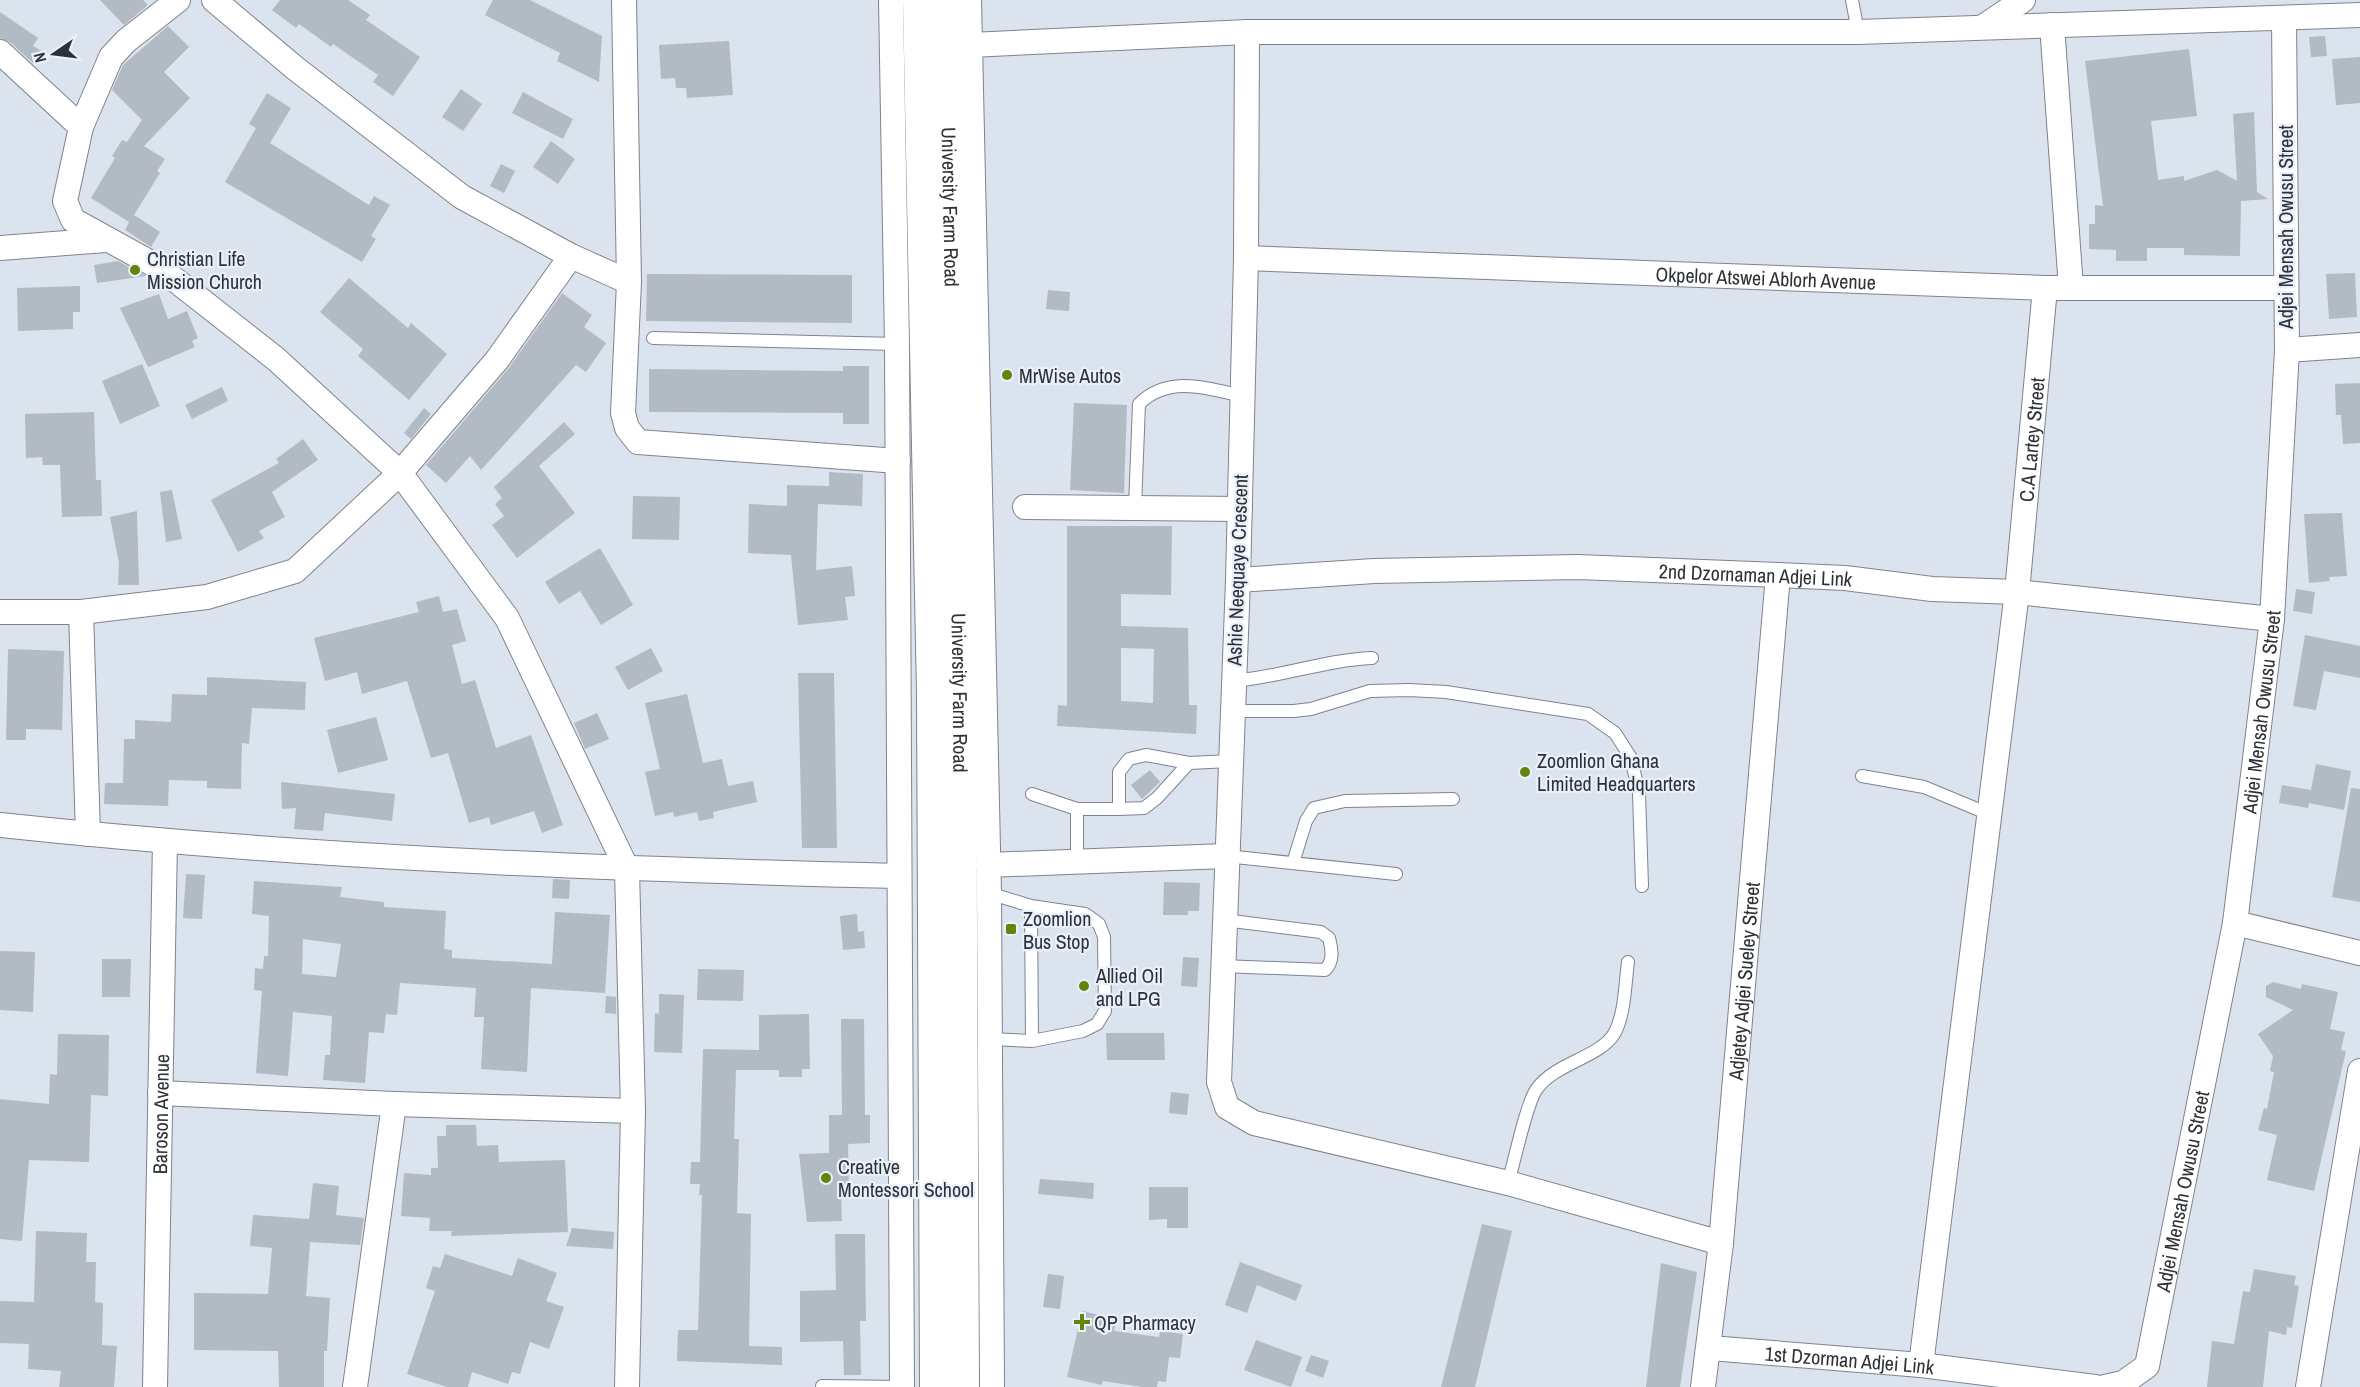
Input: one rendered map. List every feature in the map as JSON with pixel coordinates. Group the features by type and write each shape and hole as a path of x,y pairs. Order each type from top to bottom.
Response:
{"street":[{"path":"178,0 126,41 111,57 81,127 65,201 73,220 160,268 276,358 400,473 507,618 627,869 633,1111 627,1387"},
{"path":"214,0 295,68 462,197 571,256 629,282"},
{"path":"624,0 629,282 623,413 627,428 638,442 898,461"},
{"path":"891,0 898,461 902,1387"},
{"name":"University Farm Road","path":"918,0 932,694 935,1387"},
{"name":"University Farm Road","path":"947,0 961,694 964,1387"},
{"path":"969,0 989,893 992,1387"},
{"path":"1983,27 2023,0"},
{"path":"970,45 1247,32 1858,32 2360,15"},
{"name":"Adjei Mensah Owusu Street","path":"2114,1385 2147,1366 2235,923 2272,620 2286,350 2284,19"},
{"path":"2052,25 2071,288"},
{"name":"Ashie Neequaye Crescent","path":"1247,32 1246,258 1240,509 1219,1082 1227,1107 1254,1123 1508,1183"},
{"path":"0,52 81,127"},
{"path":"0,248 106,240"},
{"path":"0,612 81,612 207,597 295,571 400,473 497,360 571,256"},
{"name":"Okpelor Atswei Ablorh Avenue","path":"1246,258 2045,288 2285,288"},
{"name":"C.A Lartey Street","path":"1921,1365 2017,592 2045,288"},
{"path":"2286,350 2360,345"},
{"path":"1026,507 1240,509"},
{"name":"2nd Dzornaman Adjei Link","path":"1238,580 1374,571 1578,567 1845,578 1932,589 2017,592 2272,620"},
{"name":"Adjetey Adjei Sueley Street","path":"1703,1387 1710,1348 1721,1243 1778,575"},
{"path":"81,612 88,834"},
{"path":"0,825 165,841 627,869 899,876"},
{"name":"Baroson Avenue","path":"155,1387 165,841"},
{"path":"987,865 1226,856"},
{"path":"2235,923 2360,953"},
{"path":"2308,1387 2360,1071"},
{"path":"159,1093 394,1104 633,1111"},
{"path":"355,1387 394,1104"},
{"path":"1508,1183 1721,1243"},
{"name":"1st Dzorman Adjei Link","path":"1710,1348 1921,1365 2095,1387"}],"lane":[{"path":"1852,0 1858,32"},
{"path":"653,338 897,344"},
{"path":"1135,507 1139,404 1148,395 1167,388 1194,384 1242,396"},
{"path":"1233,681 1282,674 1335,661 1372,658"},
{"path":"1232,711 1311,709 1370,691 1409,690 1446,692 1588,714 1615,733 1631,759 1639,793 1642,886"},
{"path":"1119,808 1119,772 1129,759 1146,755 1190,763 1230,761"},
{"path":"1032,794 1077,808 1144,808 1157,798 1190,763"},
{"path":"1862,776 1924,788 1989,814"},
{"path":"1293,863 1306,821 1314,808 1345,801 1452,799"},
{"path":"1077,808 1077,861"},
{"path":"1226,856 1396,874"},
{"path":"989,893 1031,906 1085,914 1099,924 1104,938 1105,1011 1097,1024 1083,1031 1032,1041 990,1039"},
{"path":"1031,906 1032,1041"},
{"path":"1222,966 1325,970 1331,964 1332,948 1329,938 1321,932 1224,920"},
{"path":"1508,1183 1534,1092 1549,1075 1604,1044 1614,1035 1619,1019 1628,962"},
{"path":"822,1386 902,1387"}],"building":[{"path":"100,0 143,0 148,5 124,25"},
{"path":"280,0 348,0 370,15 366,20 420,57 393,96 373,82 378,75 333,44 331,47 299,24 296,28 272,10"},
{"path":"493,0 530,0 602,36 599,82 557,61 560,53 485,15"},
{"path":"0,12 38,38 33,46 43,52 34,64 10,42 0,38"},
{"path":"168,26 189,47 164,72 190,98 144,146 165,159 157,171 160,173 134,215 160,232 151,247 125,230 129,222 91,198 115,158 112,156 122,140 127,142 142,120 112,90 123,65"},
{"path":"2325,36 2327,56 2311,57 2309,37"},
{"path":"729,41 733,95 687,98 686,88 676,88 675,78 661,79 659,45"},
{"path":"2189,49 2197,116 2151,121 2158,180 2184,176 2184,181 2217,170 2237,181 2233,114 2254,112 2257,192 2268,199 2241,201 2240,256 2184,255 2184,248 2147,248 2147,261 2116,261 2116,250 2089,249 2089,224 2095,224 2095,205 2103,206 2085,61"},
{"path":"2360,57 2360,103 2336,105 2332,59"},
{"path":"461,89 482,104 463,131 442,117"},
{"path":"523,92 573,119 563,139 512,113"},
{"path":"267,93 291,108 270,143 369,205 374,196 390,205 371,236 376,239 362,262 225,182 256,128 249,124"},
{"path":"551,141 575,159 558,184 533,167"},
{"path":"501,164 515,171 504,193 490,186"},
{"path":"118,261 146,276 97,283 94,265"},
{"path":"2355,273 2357,317 2329,319 2326,274"},
{"path":"647,274 852,275 852,323 646,321"},
{"path":"349,278 408,328 411,323 447,354 409,400 358,356 363,349 320,312"},
{"path":"80,286 80,312 73,312 73,329 18,331 17,288"},
{"path":"1048,290 1070,292 1069,311 1046,309"},
{"path":"562,293 592,315 584,327 606,343 586,372 576,365 481,470 470,456 446,483 426,465 508,369"},
{"path":"159,294 168,319 187,311 198,338 192,341 195,347 148,367 120,308"},
{"path":"142,364 160,406 120,424 102,381"},
{"path":"843,366 869,366 869,424 843,424 843,413 649,412 649,369 843,371"},
{"path":"2360,383 2360,443 2343,444 2341,415 2336,415 2335,384"},
{"path":"222,387 228,401 192,419 185,405"},
{"path":"1074,403 1127,405 1124,493 1070,490"},
{"path":"424,408 431,414 411,439 404,433"},
{"path":"94,412 96,480 101,480 102,516 62,517 60,465 43,465 42,457 26,458 25,414"},
{"path":"564,422 575,434 539,466 575,513 517,558 492,525 504,516 495,504 502,498 494,487"},
{"path":"303,439 318,460 272,492 285,517 259,531 264,538 238,552 211,500 279,463 276,459"},
{"path":"829,472 863,474 862,506 818,504 816,570 852,566 855,596 845,597 848,620 798,625 791,555 748,553 749,504 787,506 787,485 829,486"},
{"path":"172,490 182,539 166,542 160,492"},
{"path":"633,496 680,497 679,540 632,539"},
{"path":"137,511 139,585 118,585 119,563 110,517"},
{"path":"2342,513 2347,576 2329,577 2330,581 2309,583 2304,514"},
{"path":"1067,526 1172,526 1171,595 1121,594 1121,626 1188,628 1189,705 1197,705 1196,734 1057,726 1058,705 1067,706","holes":["1121,648 1154,649 1153,703 1121,701"]},
{"path":"600,548 633,605 601,625 580,591 559,604 545,582"},
{"path":"2296,589 2315,592 2312,614 2293,611"},
{"path":"439,596 443,612 457,609 466,641 452,645 462,684 475,680 496,748 531,735 563,825 542,833 534,811 491,825 489,817 469,823 448,753 431,758 407,681 362,694 357,672 325,681 314,638 419,612 416,602"},
{"path":"2305,635 2360,646 2360,678 2324,671 2316,710 2293,706"},
{"path":"651,648 663,671 628,690 615,667"},
{"path":"8,649 64,651 62,730 26,729 26,740 6,740"},
{"path":"798,673 834,673 837,848 802,848"},
{"path":"207,677 306,682 305,710 252,708 249,744 242,743 241,789 207,788 207,781 169,780 168,806 104,804 105,783 123,783 124,739 135,739 135,720 171,722 172,694 207,695"},
{"path":"687,694 703,763 722,759 728,786 753,781 757,802 713,812 714,818 699,821 697,812 674,817 673,812 655,816 645,772 660,769 645,703"},
{"path":"597,713 609,739 585,749 574,723"},
{"path":"376,717 388,760 338,773 327,730"},
{"path":"2316,764 2351,771 2344,810 2309,803 2308,808 2279,803 2282,785 2311,790"},
{"path":"1150,770 1160,782 1142,799 1131,785"},
{"path":"281,782 395,794 392,821 325,813 323,831 294,829 296,808 282,809"},
{"path":"2351,788 2360,789 2360,902 2332,897"},
{"path":"186,874 205,875 202,919 183,918"},
{"path":"553,879 570,880 569,899 552,898"},
{"path":"254,881 342,887 340,897 384,902 384,907 446,911 444,949 452,950 452,958 552,964 555,912 610,915 605,993 531,988 527,1072 481,1069 484,1017 474,1017 476,988 400,983 397,1015 386,1014 384,1033 369,1032 365,1083 323,1080 325,1055 330,1055 332,1016 293,1012 288,1076 256,1073 262,991 254,990 255,968 263,969 264,956 268,956 269,916 252,914","holes":["303,939 341,944 336,977 302,974"]},
{"path":"1164,882 1200,883 1199,911 1188,911 1188,915 1163,915"},
{"path":"857,914 858,932 864,931 865,948 843,950 840,916"},
{"path":"0,951 35,952 33,1012 0,1010"},
{"path":"1183,957 1199,958 1197,987 1181,986"},
{"path":"102,959 131,959 130,997 102,997"},
{"path":"698,969 744,970 743,1001 697,1000"},
{"path":"2273,982 2301,989 2302,984 2338,992 2330,1029 2345,1032 2341,1050 2346,1051 2314,1191 2267,1180 2277,1135 2258,1130 2264,1108 2267,1109 2274,1072 2270,1071 2273,1056 2258,1034 2293,1010 2266,997 2266,986"},
{"path":"659,994 684,995 682,1053 654,1052 655,1013 659,1014"},
{"path":"606,996 616,997 616,1014 605,1013"},
{"path":"809,1014 810,1069 802,1069 802,1077 779,1077 779,1070 736,1070 734,1139 739,1139 737,1213 751,1214 749,1346 782,1347 782,1365 677,1361 678,1330 698,1330 702,1195 699,1195 700,1184 690,1184 691,1162 700,1162 703,1049 759,1050 759,1015"},
{"path":"841,1019 864,1019 865,1115 870,1115 870,1143 848,1144 849,1193 841,1193 842,1221 807,1222 799,1154 829,1153 829,1115 842,1115"},
{"path":"1106,1033 1164,1033 1165,1060 1107,1060"},
{"path":"58,1034 109,1035 108,1096 91,1095 89,1162 29,1160 22,1241 0,1239 0,1099 49,1104 50,1074 57,1075"},
{"path":"1171,1092 1189,1094 1187,1115 1169,1113"},
{"path":"446,1125 476,1125 477,1146 498,1145 499,1162 565,1160 568,1232 451,1236 452,1231 429,1231 430,1218 401,1216 404,1173 431,1175 431,1168 438,1168 437,1136 446,1136"},
{"path":"1040,1179 1094,1183 1093,1199 1038,1194"},
{"path":"313,1183 339,1186 336,1215 364,1218 360,1245 310,1242 306,1296 330,1298 327,1351 324,1351 324,1387 279,1387 278,1351 194,1350 194,1293 268,1294 272,1248 250,1246 253,1215 309,1219"},
{"path":"1149,1187 1188,1187 1188,1228 1167,1228 1167,1219 1149,1220"},
{"path":"1482,1224 1512,1231 1475,1387 1441,1387"},
{"path":"572,1228 614,1232 613,1249 566,1246"},
{"path":"36,1231 87,1233 86,1262 96,1262 95,1302 103,1303 102,1345 117,1346 114,1387 59,1387 61,1371 28,1369 29,1344 0,1343 0,1301 34,1302"},
{"path":"835,1234 865,1234 866,1321 860,1321 861,1375 844,1375 843,1341 800,1342 800,1291 836,1290"},
{"path":"445,1254 512,1276 518,1258 557,1273 546,1301 564,1307 549,1349 530,1342 520,1374 512,1372 508,1384 472,1372 468,1387 447,1387 407,1374 435,1291 426,1288 433,1266 440,1268"},
{"path":"1240,1262 1302,1285 1296,1301 1257,1285 1247,1313 1225,1305"},
{"path":"1661,1263 1697,1272 1680,1387 1646,1387"},
{"path":"2254,1269 2296,1276 2294,1285 2299,1286 2292,1328 2287,1327 2286,1335 2269,1331 2263,1387 2207,1387 2212,1341 2234,1344 2243,1291 2250,1292"},
{"path":"1048,1274 1064,1276 1060,1309 1043,1307"},
{"path":"1082,1311 1117,1319 1114,1331 1159,1337 1160,1331 1183,1334 1180,1358 1169,1357 1166,1382 1158,1381 1157,1387 1103,1381 1102,1385 1067,1377"},
{"path":"1256,1340 1302,1357 1291,1387 1244,1370"},
{"path":"1311,1355 1329,1361 1323,1378 1305,1371"}],"place":[{"name":"Christian Life Mission Church","path":"135,270"},
{"name":"MrWise Autos","path":"1007,375"},
{"name":"Zoomlion Ghana Limited Headquarters","path":"1525,772"},
{"name":"Zoomlion Bus Stop","path":"1011,929"},
{"name":"Allied Oil and LPG","path":"1084,986"},
{"name":"Creative Montessori School","path":"826,1178"},
{"name":"QP Pharmacy","path":"1082,1322"}]}
